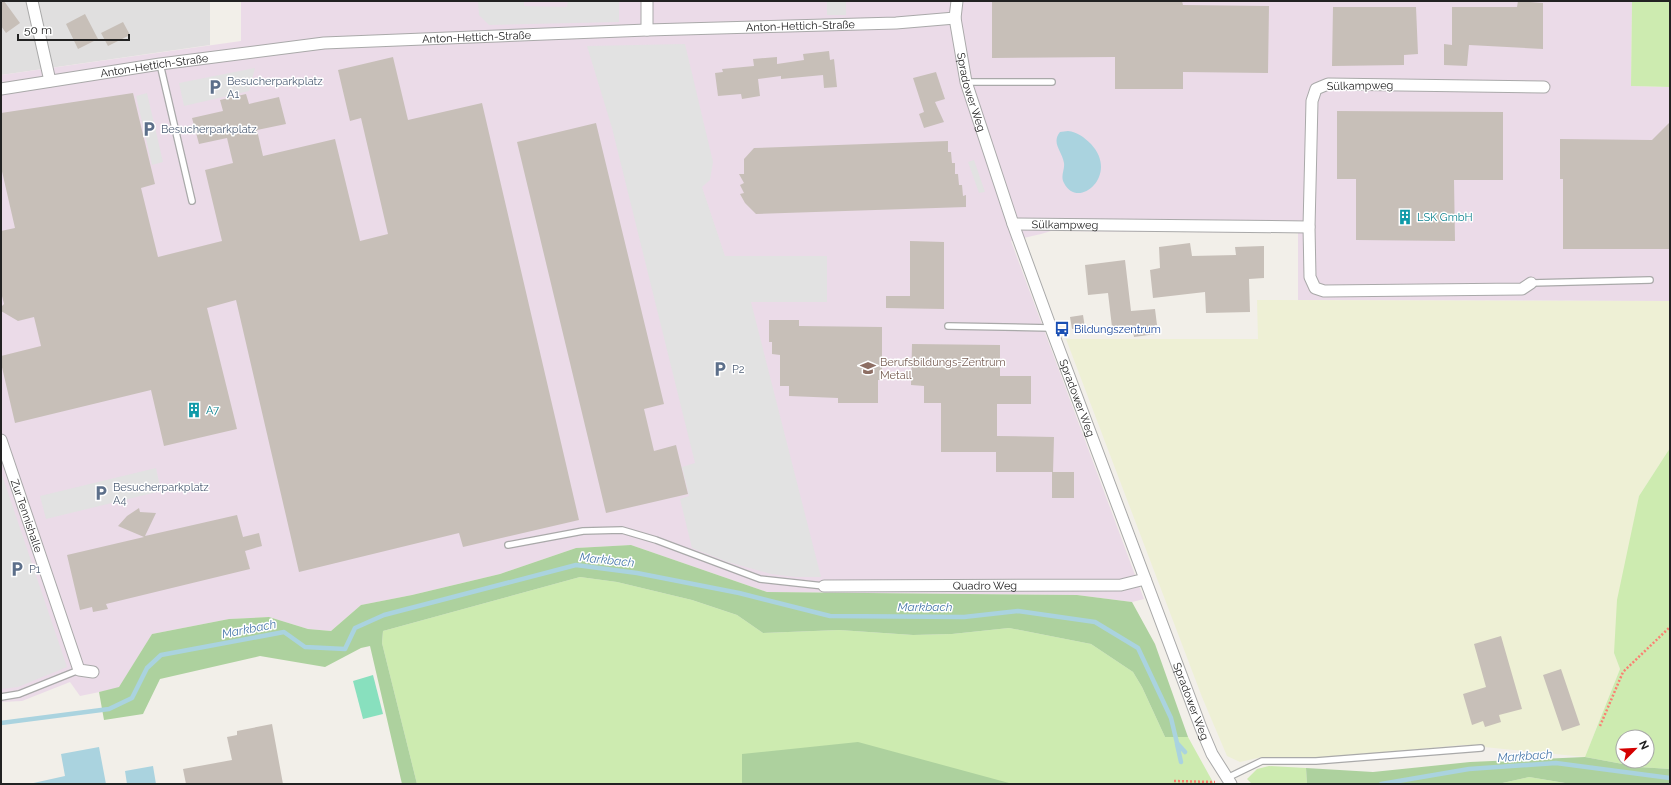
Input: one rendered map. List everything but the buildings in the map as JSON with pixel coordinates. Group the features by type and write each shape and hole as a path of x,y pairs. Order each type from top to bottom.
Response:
{"street":[{"path":"32,1 50,80"},
{"path":"647,1 648,30"},
{"name":"Spradower Weg","path":"957,1 955,18 966,82 1013,224 1145,579 1212,754 1229,781"},
{"name":"Anton-Hettich-Straße","path":"1,88 160,64 324,43 648,30 896,23 955,18"},
{"name":"Sülkampweg","path":"1531,283 1522,288 1324,291 1315,288 1310,277 1309,228 1312,101 1316,89 1328,84 1544,87"},
{"name":"Sülkampweg","path":"1013,224 1309,228"},
{"name":"Zur Tennishalle","path":"1,440 79,670"},
{"name":"Quadro Weg","path":"824,586 1121,585 1145,579"},
{"path":"79,670 93,672"}],"lane":[{"path":"160,64 192,201"},
{"path":"966,82 1052,82"},
{"path":"1531,283 1650,280"},
{"path":"948,326 1051,328"},
{"path":"508,545 583,531 622,530 656,540 760,579 824,586"},
{"path":"1,696 19,694 79,670"},
{"path":"1229,781 1262,761 1316,761 1481,748"}],"path":[{"path":"1600,726 1623,672 1670,627"},
{"path":"1174,781 1213,783 1229,781"}],"shaded area":[{"path":"1,1 210,1 210,45 1,75"},
{"path":"241,1 1632,1 1631,86 1670,87 1670,301 1298,300 1298,233 1051,231 1011,241 1144,599 1132,602 1077,595 767,592 631,545 576,548 500,574 412,595 361,605 331,631 308,629 269,617 229,619 152,634 119,688 80,696 70,682 22,701 1,702 1,75 241,41"},
{"path":"478,1 524,1 524,6 567,7 568,1 619,1 619,22 489,25 479,15"},
{"path":"827,1 846,1 846,15 827,15"},
{"name":"P2","path":"685,44 713,162 710,180 702,187 725,256 827,256 827,302 751,302 821,577 795,577 771,574 728,562 692,548 680,499 689,496 682,467 695,463 612,128 587,46"},
{"name":"Besucherparkplatz A1","path":"255,68 249,91 184,106 179,83"},
{"name":"Besucherparkplatz","path":"147,93 163,162 152,165 136,96"},
{"path":"974,160 985,192 979,193 968,162"},
{"name":"Besucherparkplatz A4","path":"156,468 161,491 46,519 40,496"},
{"name":"P1","path":"1,472 67,667 18,687 1,689"}],"green space":[{"path":"1632,1 1670,1 1670,87 1631,86"},
{"path":"1257,300 1670,301 1670,448 1639,496 1614,653 1620,669 1585,757 1464,745 1317,758 1262,757 1240,762 1227,756 1202,697 1066,339 1258,339"},
{"path":"1670,448 1670,769 1655,768 1655,729 1615,729 1615,763 1585,757 1620,669 1614,653 1617,600 1639,496"},
{"path":"631,545 767,592 1077,595 1132,602 1155,644 1188,737 1165,737 1142,687 1133,672 1091,644 1009,628 952,634 913,635 839,630 763,633 737,615 692,600 617,582 580,577 383,631 382,643 417,784 402,784 370,646 361,648 325,667 260,656 160,679 143,714 104,720 99,692 119,687 152,634 229,619 269,617 308,629 331,631 361,605 412,595 500,574 576,548"},
{"path":"580,577 617,582 692,600 737,615 763,633 839,630 913,635 952,634 1009,628 1091,644 1133,672 1142,687 1165,737 1188,737 1214,784 1012,784 742,755 742,784 417,784 382,643 383,631"},
{"path":"373,675 383,714 363,719 353,681"},
{"path":"858,742 1012,784 742,784 742,754"},
{"path":"1585,757 1615,763 1615,769 1670,769 1670,784 1571,784 1529,777 1498,784 1307,784 1306,768 1373,772 1470,762"},
{"path":"1269,766 1306,768 1307,784 1252,784 1247,779 1257,769"},
{"path":"1529,777 1571,784 1498,784"}],"water":[{"path":"1068,131 1080,135 1091,144 1099,156 1101,167 1099,177 1094,186 1086,191 1078,193 1070,191 1062,178 1064,163 1057,140 1060,132"},
{"path":"99,747 106,784 29,784 65,776 61,754"},
{"path":"153,766 156,784 127,784 125,771"}],"waterway":[{"name":"Markbach","path":"1,723 109,709 132,698 147,668 161,655 284,632 305,647 345,649 355,628 384,615 576,565 637,573 739,593 830,616 964,617 1018,611 1095,622 1138,648 1171,718 1177,743 1185,752"},
{"path":"1177,744 1181,762"},
{"name":"Markbach","path":"1381,784 1469,769 1556,763 1670,778"}],"place":[{"name":"Besucherparkplatz A1","path":"215,87"},
{"name":"Besucherparkplatz","path":"149,129"},
{"name":"LSK GmbH","path":"1405,217"},
{"name":"Bildungszentrum","path":"1062,329"},
{"name":"Berufsbildungs-Zentrum Metall","path":"868,368"},
{"name":"P2","path":"720,369"},
{"name":"A7","path":"194,410"},
{"name":"Besucherparkplatz A4","path":"101,493"},
{"name":"P1","path":"17,569"}]}
